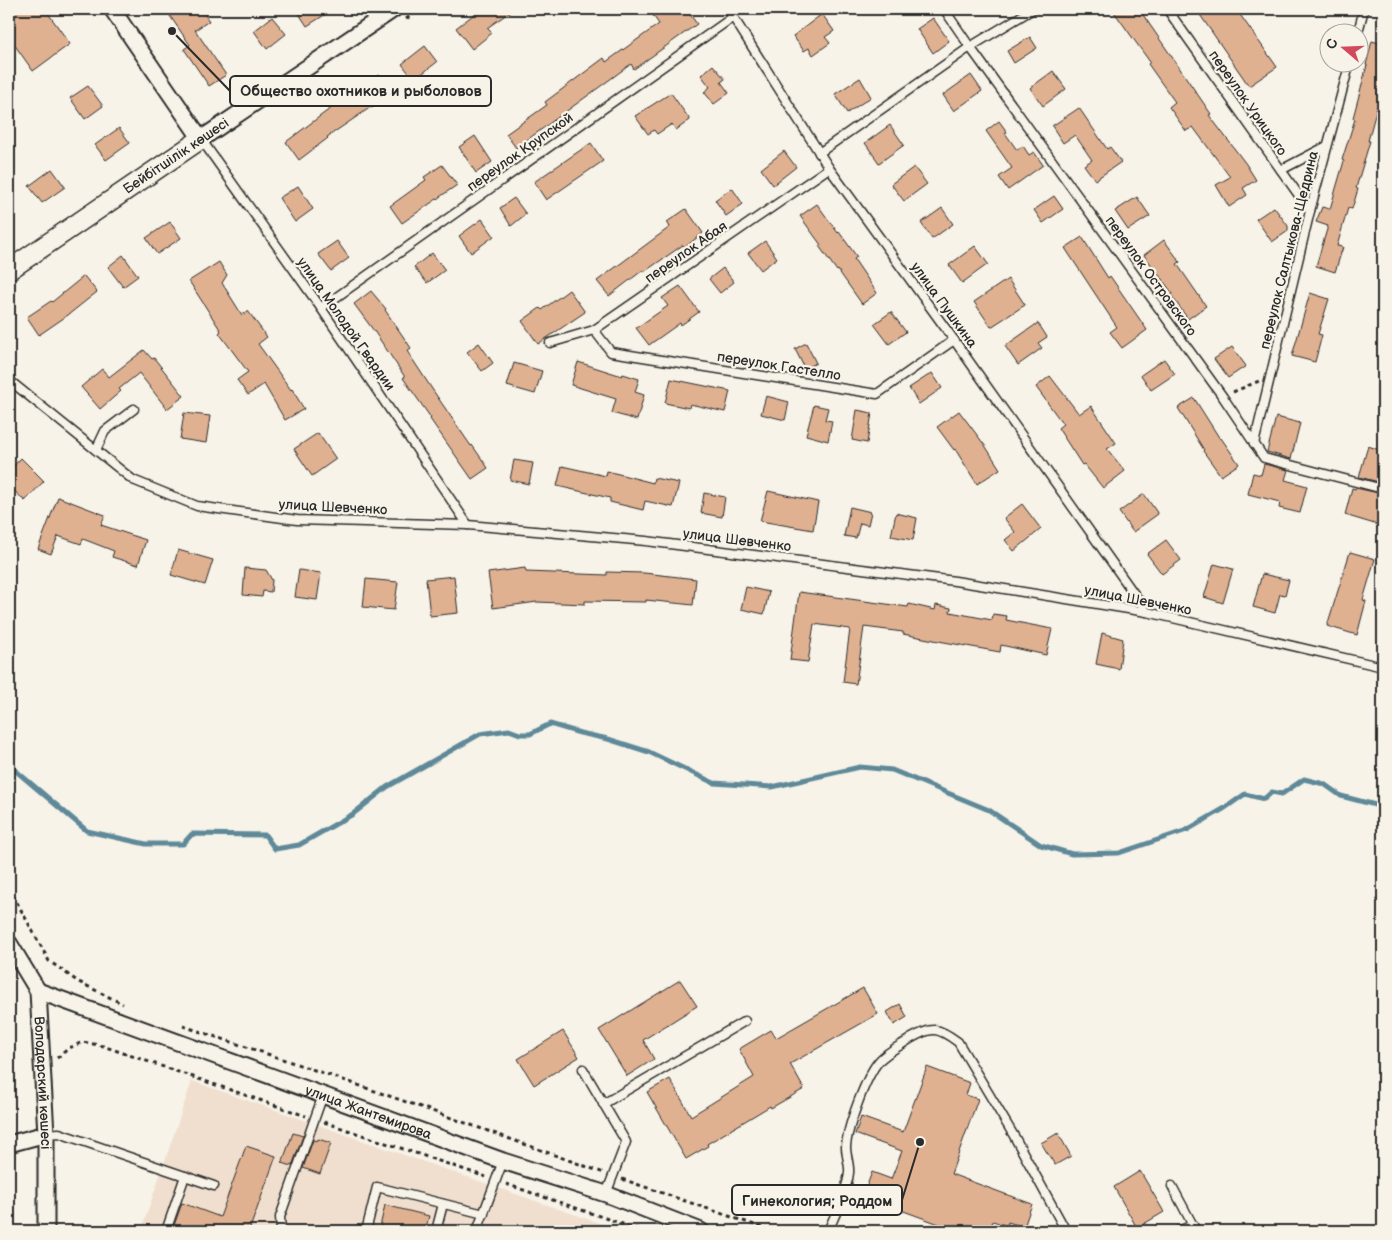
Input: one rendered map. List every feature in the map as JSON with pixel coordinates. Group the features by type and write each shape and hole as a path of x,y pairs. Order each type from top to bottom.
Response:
{"street":[{"path":"112,9 201,139"},
{"name":"Бейбітшілік көшесі","path":"9,270 394,9"},
{"name":"Володарский көшесі","path":"9,943 38,990 46,1134 46,1231"},
{"name":"улица Жантемирова","path":"38,990 503,1161 606,1194 701,1231"},
{"path":"9,1144 46,1134"}],"lane":[{"name":"улица Пушкина","path":"728,9 829,168 1147,612"},
{"name":"переулок Островского","path":"944,9 1223,397 1264,458 1383,489"},
{"path":"819,153 970,47 1033,9"},
{"name":"переулок Урицкого","path":"1167,9 1310,211"},
{"path":"1361,22 1364,9"},
{"name":"переулок Крупской","path":"321,308 733,17"},
{"name":"переулок Салтыкова-Щедрина","path":"1254,444 1272,376 1310,211 1347,72"},
{"name":"улица Молодой Гвардии","path":"201,139 321,308 468,525"},
{"path":"1280,170 1327,146"},
{"name":"переулок Абая","path":"550,343 594,330 829,168"},
{"name":"переулок Гастелло","path":"594,330 611,352 877,394 954,340"},
{"name":"улица Шевченко","path":"9,380 133,480 197,506 297,520 468,525 646,541 955,581 1147,612 1383,666"},
{"path":"96,450 106,431 134,409"},
{"path":"603,1104 745,1021"},
{"path":"828,1231 850,1172 846,1150 847,1136 872,1070 880,1060 924,1031 937,1030 958,1042 1014,1136 1066,1231"},
{"path":"582,1069 626,1142 606,1194"},
{"path":"281,1231 280,1216 323,1095"},
{"path":"46,1134 60,1133 214,1186"},
{"path":"477,1231 503,1161"},
{"path":"166,1231 185,1176"},
{"path":"1172,1186 1194,1228 1178,1231"},
{"path":"366,1231 377,1187 484,1214"},
{"path":"436,1231 443,1204"}],"path":[{"path":"1223,397 1272,376"},
{"path":"9,888 49,961 77,981 127,1006"},
{"path":"182,1026 258,1050 431,1110 772,1231"},
{"path":"43,1071 69,1048 83,1042 103,1046 642,1231"}],"shaded area":[{"path":"192,1081 622,1231 141,1231"}],"building":[{"path":"9,9 45,9 70,44 33,71 9,37"},
{"path":"181,9 201,9 209,21 195,30 226,75 209,86 184,49 190,45 170,16"},
{"path":"296,9 334,9 307,26"},
{"path":"481,9 514,9 487,28 492,33 472,49 456,28"},
{"path":"659,9 686,9 697,24 634,69 631,64 516,148 506,134 547,105 545,102 604,58 606,62 659,24 652,14"},
{"path":"1112,9 1139,9 1211,114 1209,115 1256,180 1243,188 1247,195 1229,207 1216,185 1230,177 1193,127 1186,131 1169,107 1175,102 1148,64 1150,62"},
{"path":"1196,9 1236,9 1277,67 1249,86"},
{"path":"822,14 834,31 825,37 830,43 813,55 809,48 804,51 793,36"},
{"path":"272,17 286,34 267,49 254,31"},
{"path":"933,18 949,41 933,53 917,29"},
{"path":"1030,37 1037,48 1014,63 1007,51"},
{"path":"1372,41 1383,44 1383,85 1368,141 1370,141 1356,188 1358,189 1352,209 1348,208 1337,246 1343,247 1335,272 1316,266 1328,226 1316,222 1322,207 1330,209 1344,161 1342,160 1355,119 1353,118 1365,72 1370,72"},
{"path":"425,46 437,62 414,80 402,64"},
{"path":"713,65 725,79 721,82 729,93 714,104 704,92 710,87 701,75"},
{"path":"1053,71 1066,89 1043,106 1030,88"},
{"path":"379,75 393,92 327,137 299,160 286,142"},
{"path":"971,75 982,91 954,111 943,95"},
{"path":"860,78 871,97 847,113 835,94"},
{"path":"88,86 103,106 85,119 70,98"},
{"path":"671,93 690,120 676,130 672,124 657,134 654,130 648,134 635,116"},
{"path":"1079,108 1107,149 1110,147 1121,162 1095,180 1084,165 1092,160 1075,135 1063,143 1052,126"},
{"path":"999,121 1017,150 1023,146 1029,155 1034,152 1043,165 1008,190 999,177 1012,168 986,131"},
{"path":"890,125 904,145 879,163 865,143"},
{"path":"119,128 130,143 106,160 95,145"},
{"path":"475,136 492,162 476,173 459,147"},
{"path":"591,143 603,161 546,200 534,182"},
{"path":"784,151 796,167 773,185 761,169"},
{"path":"442,165 457,185 402,223 390,206 426,180 424,177"},
{"path":"914,167 927,184 904,201 891,184"},
{"path":"52,169 65,187 42,203 29,186"},
{"path":"298,186 313,209 295,222 279,198"},
{"path":"732,188 743,204 726,216 715,200"},
{"path":"1054,196 1063,209 1043,223 1034,210"},
{"path":"1137,197 1150,216 1128,230 1115,211"},
{"path":"514,198 526,214 511,226 500,208"},
{"path":"817,204 857,257 854,259 877,293 862,304 819,246 821,245 800,216"},
{"path":"1274,207 1288,226 1288,231 1272,242 1256,219"},
{"path":"942,208 953,224 932,239 921,223"},
{"path":"686,209 703,233 685,247 683,245 644,272 643,270 609,296 597,281 670,227 667,222"},
{"path":"482,219 494,236 471,253 459,236"},
{"path":"170,222 181,238 157,254 146,238"},
{"path":"1082,237 1108,278 1110,276 1147,330 1122,348 1110,332 1117,327 1065,248"},
{"path":"1164,240 1180,262 1177,264 1206,306 1188,319 1171,295 1173,294 1144,255"},
{"path":"337,241 349,258 331,271 318,254"},
{"path":"765,241 777,258 761,270 748,253"},
{"path":"975,246 988,264 962,283 949,265"},
{"path":"432,253 445,270 427,283 414,267"},
{"path":"123,255 138,276 123,287 108,267"},
{"path":"219,262 227,275 222,283 242,315 248,311 267,337 258,344 292,389 304,409 285,420 264,384 248,395 237,380 248,372 219,333 221,331 189,281"},
{"path":"723,268 734,282 720,293 709,279"},
{"path":"84,276 97,292 39,335 27,317 52,302"},
{"path":"1008,279 1025,305 991,327 974,302"},
{"path":"680,286 699,312 649,345 636,328 668,306 662,298"},
{"path":"569,290 585,312 538,344 522,321 540,308 542,310"},
{"path":"371,291 386,309 411,348 407,351 432,389 488,468 472,479 354,304"},
{"path":"1310,293 1329,299 1318,334 1322,335 1315,362 1292,356"},
{"path":"891,312 906,332 889,344 874,324"},
{"path":"1038,323 1047,337 1038,343 1042,348 1018,365 1005,346"},
{"path":"479,343 493,363 482,371 467,352"},
{"path":"806,343 816,363 805,369 795,349"},
{"path":"1232,347 1246,366 1228,378 1214,359"},
{"path":"144,350 152,359 154,358 184,396 167,409 139,373 119,389 121,391 100,409 81,387 102,369 109,377"},
{"path":"1164,359 1175,374 1151,390 1141,375"},
{"path":"578,362 622,376 623,374 639,379 635,392 644,395 637,420 612,413 616,399 571,385"},
{"path":"514,363 542,371 535,394 507,386"},
{"path":"932,373 942,388 919,404 909,388"},
{"path":"1050,376 1079,414 1091,406 1116,443 1107,449 1125,471 1103,488 1084,464 1082,465 1058,428 1063,424 1036,387"},
{"path":"671,379 730,391 725,412 690,404 689,408 665,403"},
{"path":"766,396 789,402 785,420 761,414"},
{"path":"1194,398 1220,439 1239,464 1221,476 1203,451 1178,408"},
{"path":"814,405 828,408 825,420 832,421 828,441 806,435"},
{"path":"857,410 872,413 867,443 852,440"},
{"path":"959,411 1000,469 977,484 955,449 937,427"},
{"path":"184,413 210,416 206,443 180,439"},
{"path":"1276,417 1300,423 1291,459 1267,452"},
{"path":"318,433 336,459 312,476 294,449"},
{"path":"1368,446 1383,451 1383,483 1359,477"},
{"path":"21,458 44,481 25,501 9,486 9,471"},
{"path":"514,460 533,463 529,484 510,480"},
{"path":"1264,464 1288,470 1285,480 1307,486 1300,513 1279,508 1280,502 1248,494 1253,473 1261,475"},
{"path":"562,466 606,476 607,471 653,483 654,478 679,483 673,507 645,501 643,510 610,502 610,498 557,486"},
{"path":"1352,488 1383,494 1381,526 1345,515"},
{"path":"768,491 818,502 813,530 760,521"},
{"path":"704,493 725,497 722,517 701,513"},
{"path":"1144,494 1158,514 1133,532 1119,512"},
{"path":"58,497 105,515 101,525 146,540 138,565 112,557 114,551 83,539 81,544 58,536 51,554 38,549"},
{"path":"1022,504 1041,529 1014,551 1005,540 1015,532 1004,518"},
{"path":"850,507 871,512 868,525 860,523 856,538 844,536"},
{"path":"896,513 917,518 913,540 891,536"},
{"path":"1166,540 1181,560 1162,574 1147,554"},
{"path":"178,550 213,560 205,585 171,575"},
{"path":"1350,552 1375,559 1363,600 1366,601 1357,635 1327,626"},
{"path":"1214,564 1233,569 1223,603 1204,597"},
{"path":"245,568 266,570 272,580 271,592 263,591 262,597 243,595"},
{"path":"525,568 526,572 607,575 607,572 644,573 696,579 693,605 646,600 646,602 585,601 585,604 537,602 493,608 488,573"},
{"path":"299,570 321,573 317,600 295,597"},
{"path":"1262,574 1289,580 1285,595 1280,594 1275,613 1253,607"},
{"path":"454,576 458,613 430,616 426,579"},
{"path":"366,579 398,582 394,610 363,607"},
{"path":"746,587 769,592 764,614 741,609"},
{"path":"799,592 908,607 909,604 935,610 936,605 951,608 950,612 992,620 993,614 1007,616 1006,620 1052,629 1046,655 1001,645 1000,652 903,634 903,632 864,627 856,684 843,682 850,629 814,624 808,662 790,660"},
{"path":"1102,633 1123,639 1119,669 1096,664"},
{"path":"680,980 697,1006 643,1040 654,1059 627,1076 599,1030"},
{"path":"863,988 878,1014 790,1064 804,1089 771,1108 770,1106 686,1159 647,1092 670,1079 691,1116 754,1077 739,1049 771,1030 776,1038"},
{"path":"900,1004 907,1017 894,1025 887,1012"},
{"path":"563,1031 579,1057 534,1085 518,1059"},
{"path":"927,1067 970,1083 966,1095 978,1099 951,1174 1032,1204 1024,1227 1008,1222 1007,1226 993,1221 989,1231 958,1231 863,1196 872,1172 891,1179 902,1151 855,1134 861,1117 903,1132"},
{"path":"293,1133 303,1136 292,1166 282,1163"},
{"path":"1058,1133 1071,1156 1055,1165 1041,1143"},
{"path":"318,1139 331,1143 320,1174 303,1168 313,1140 317,1141"},
{"path":"246,1146 276,1156 249,1231 172,1231 182,1203 220,1217"},
{"path":"1140,1171 1164,1212 1137,1228 1114,1187"},
{"path":"385,1205 429,1216 425,1231 379,1231"}],"waterway":[{"path":"9,765 87,831 146,844 183,844 192,834 265,835 275,849 299,845 353,814 387,787 480,734 509,730 520,734 530,734 550,724 649,752 714,783 772,787 860,767 892,770 989,810 1041,845 1072,854 1119,853 1187,830 1245,794 1264,799 1272,792 1282,794 1304,779 1324,784 1341,796 1383,807"}],"place":[{"name":"Общество охотников и рыболовов","path":"172,31"},
{"name":"Гинекология; Роддом","path":"920,1142"}]}
